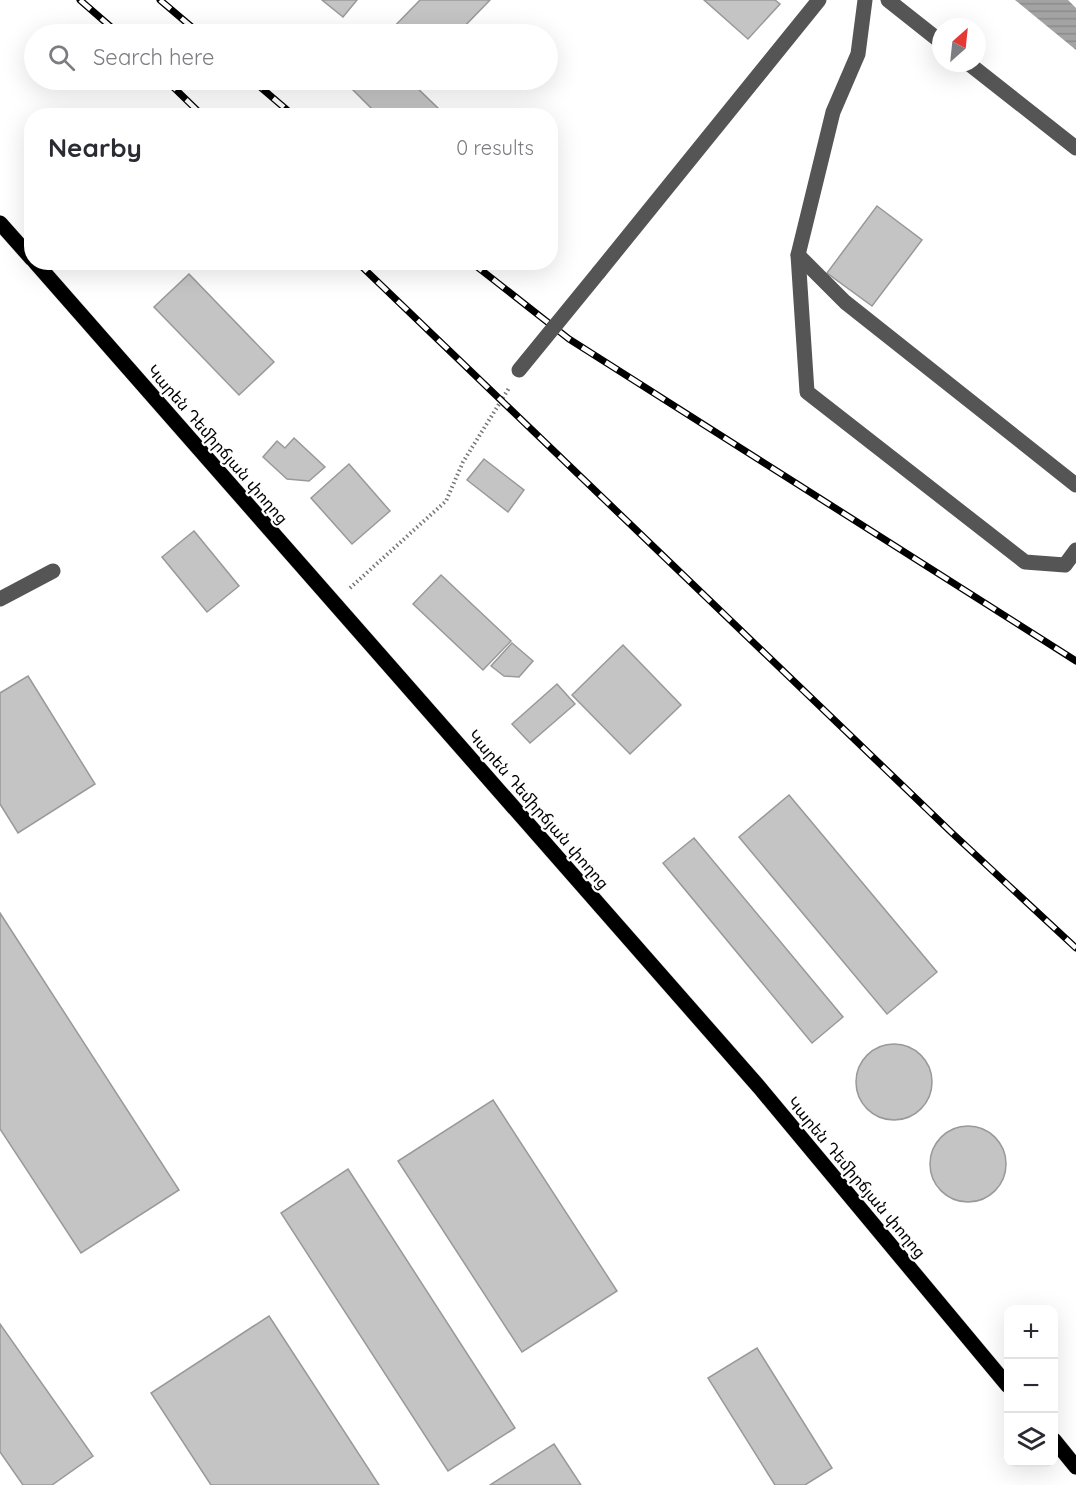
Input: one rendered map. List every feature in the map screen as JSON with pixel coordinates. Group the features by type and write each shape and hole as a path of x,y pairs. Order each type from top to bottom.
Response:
{"main road":[{"path":"0,223 24,250"},
{"name":"Կարեն Դեմիրճյան փողոց","path":"42,270 759,1087 1004,1381"},
{"path":"1058,1446 1076,1467"}],"street":[{"path":"519,370 819,0"},
{"path":"865,0 858,54 833,112 798,255 807,392 1025,562 1065,565 1076,550"},
{"path":"888,0 932,35"},
{"path":"979,72 1076,148"},
{"path":"798,255 845,303 1076,485"},
{"path":"0,599 53,571"}],"path":[{"path":"334,603 446,501 464,462 519,370"}],"shaded area":[{"path":"1015,0 1068,0 1076,8 1076,50"}],"building":[{"path":"322,0 357,0 343,17"},
{"path":"420,0 490,0 467,24 397,24"},
{"path":"704,0 775,0 780,4 748,39"},
{"path":"353,90 419,90 438,108 371,108"},
{"path":"877,206 922,240 872,306 827,273"},
{"path":"189,274 274,362 239,395 154,307"},
{"path":"294,438 325,467 309,481 287,479 263,457 277,441 285,448"},
{"path":"484,459 524,490 508,512 467,480"},
{"path":"349,464 390,511 352,544 311,498"},
{"path":"194,531 239,586 207,612 162,557"},
{"path":"441,575 511,641 483,670 413,604"},
{"path":"512,643 533,661 519,677 504,676 491,666"},
{"path":"623,645 681,705 630,754 572,695"},
{"path":"28,676 95,784 18,833 0,804 0,693"},
{"path":"557,684 575,704 530,743 512,724"},
{"path":"789,795 937,972 887,1014 739,837"},
{"path":"694,838 843,1017 812,1043 663,863"},
{"path":"0,913 179,1190 81,1253 0,1129"},
{"path":"902,1044 915,1050 926,1061 932,1074 930,1097 915,1114 902,1120 886,1120 873,1114 858,1097 856,1074 862,1061 879,1046"},
{"path":"493,1100 617,1291 522,1352 398,1161"},
{"path":"968,1126 983,1129 995,1137 1003,1149 1006,1164 1003,1179 995,1191 983,1199 968,1202 953,1199 941,1191 933,1179 930,1164 933,1149 941,1137 953,1129"},
{"path":"348,1169 515,1428 448,1471 281,1213"},
{"path":"269,1316 379,1485 211,1485 151,1393"},
{"path":"0,1324 93,1456 52,1485 23,1485 0,1452"},
{"path":"757,1348 832,1468 805,1485 775,1485 708,1378"},
{"path":"554,1444 581,1485 490,1485"}],"railway":[{"path":"80,0 108,24"},
{"path":"160,0 188,24"},
{"path":"176,90 195,108"},
{"path":"264,90 285,108"},
{"path":"365,270 952,833 1076,948"},
{"path":"481,270 569,339 1076,661"}]}
